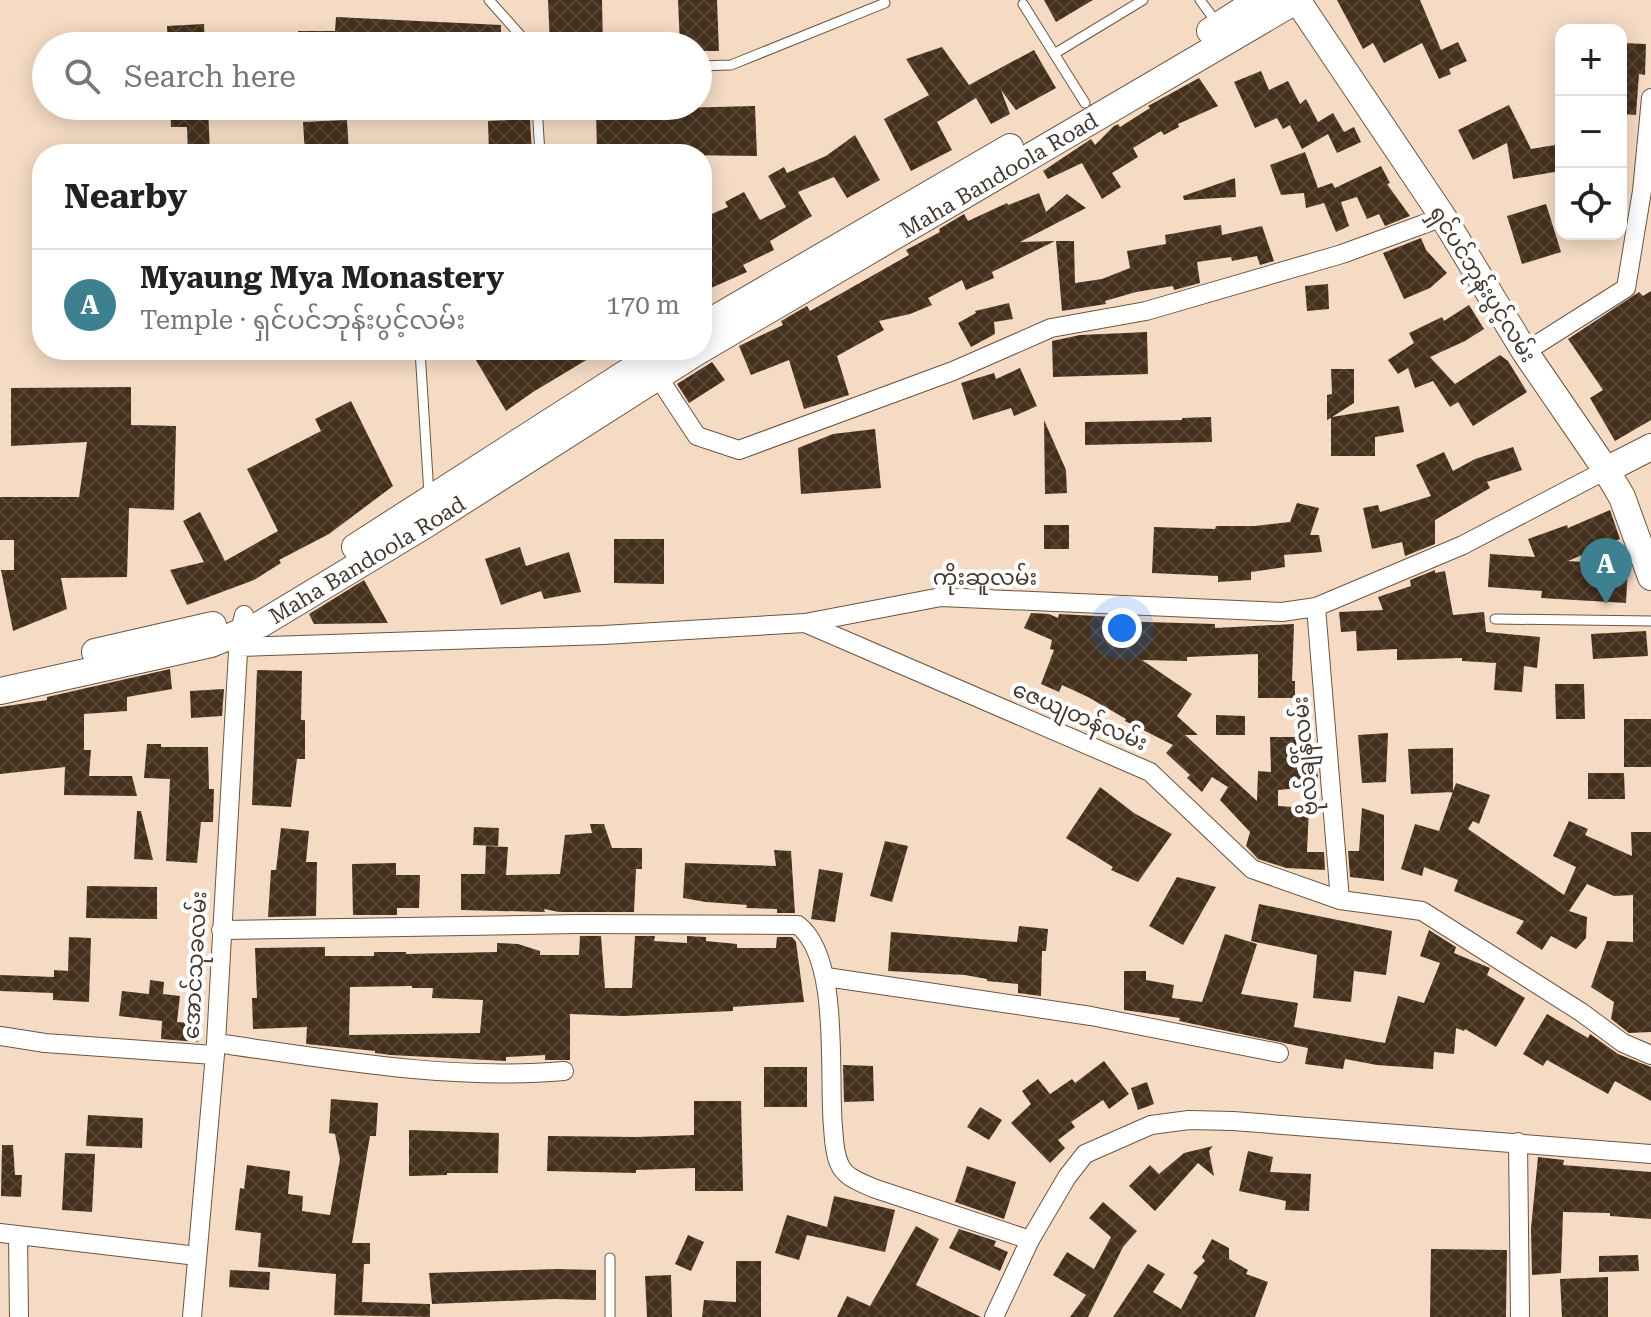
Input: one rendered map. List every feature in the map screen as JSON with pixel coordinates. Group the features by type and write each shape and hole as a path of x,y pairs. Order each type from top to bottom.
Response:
{"main road":[{"name":"Maha Bandoola Road","path":"712,320 1219,26 1258,0"},
{"name":"Maha Bandoola Road","path":"712,343 1297,0"},
{"name":"ရှင်ပင်ဘုန်းပွင့်လမ်း","path":"1297,0 1443,217 1525,352 1606,470 1622,497 1651,577"},
{"name":"Maha Bandoola Road","path":"0,691 180,652 240,632 265,605 430,511 655,361"},
{"path":"1606,470 1651,447"},
{"name":"Maha Bandoola Road","path":"0,672 179,633 240,632"}],"street":[{"path":"1525,352 1626,288 1642,191 1651,98"},
{"path":"655,361 697,436 739,450 953,371 1051,328 1146,311 1342,254 1443,217"},
{"name":"ကိုးဆူလမ်း","path":"240,632 604,635 805,623 941,597 1282,612 1316,607 1463,545 1606,470"},
{"name":"ဗိုလ်ချိန်လမ်း","path":"1316,607 1340,900"},
{"name":"ဇေယျတန်လမ်း","path":"805,623 1150,772 1252,869 1340,900 1422,911 1581,1012 1623,1043 1651,1055"},
{"name":"အောင်သုခလမ်း","path":"192,1317 215,1049 240,632"},
{"path":"221,930 578,924 798,925 811,934 826,977 831,1113 839,1166 852,1179 873,1188 1030,1240"},
{"path":"826,977 1091,1016 1279,1053"},
{"path":"0,1036 45,1043 215,1049 398,1067 527,1074 564,1071"},
{"path":"994,1317 1030,1240 1067,1177 1085,1154 1151,1125 1189,1120 1233,1121 1651,1154"},
{"path":"1518,1142 1520,1317"},
{"path":"19,1317 9,1234 197,1256"}],"lane":[{"path":"489,0 517,32"},
{"path":"1054,54 1143,0"},
{"path":"1200,0 1219,26"},
{"path":"712,66 731,65 885,3"},
{"path":"1023,4 1085,103"},
{"path":"538,120 539,144"},
{"path":"421,360 430,511"},
{"path":"1495,619 1651,621"},
{"path":"610,1258 610,1317"}],"building":[{"path":"548,0 602,0 603,32 549,32"},
{"path":"678,0 717,0 719,51 712,51 712,32 679,32"},
{"path":"1044,0 1093,0 1056,22"},
{"path":"1337,0 1420,0 1441,50 1458,42 1467,61 1449,69 1451,74 1439,79 1422,43 1384,63 1373,43 1363,49"},
{"path":"336,17 501,25 501,32 298,31 335,31"},
{"path":"204,24 204,32 167,32 167,26"},
{"path":"1627,43 1646,44 1645,75 1639,74 1636,115 1627,114"},
{"path":"942,47 969,85 1034,50 1056,88 1016,110 1001,90 1010,114 991,124 976,98 937,122 952,150 911,171 884,119 929,95 906,59"},
{"path":"1261,71 1269,90 1288,81 1300,104 1306,99 1318,122 1333,113 1344,132 1354,127 1361,142 1337,153 1328,134 1302,149 1290,125 1283,129 1277,118 1255,128 1234,82"},
{"path":"1199,78 1218,106 1178,124 1179,127 1164,135 1161,131 1133,148 1138,157 1112,173 1121,187 1102,199 1082,163 1048,179 1043,171 1091,139 1095,145 1114,126 1118,124 1120,127 1150,108 1148,106"},
{"path":"1509,105 1531,149 1555,145 1555,172 1513,179 1507,143 1473,160 1458,130"},
{"path":"755,106 757,156 712,155 712,144 597,144 596,120 712,120 712,107"},
{"path":"171,120 209,120 210,144 188,144 187,127 171,127"},
{"path":"347,120 348,144 304,144 303,122"},
{"path":"530,120 531,144 489,144 488,121"},
{"path":"855,135 880,180 847,198 834,177 798,192 812,216 770,241 774,250 743,265 747,272 712,288 712,214 728,207 725,202 744,192 760,220 786,207 768,176 784,167 787,173 826,156"},
{"path":"1305,152 1318,188 1332,183 1335,188 1381,166 1390,183 1387,184 1410,216 1385,226 1379,214 1367,219 1357,197 1341,202 1349,226 1336,232 1324,203 1306,208 1304,193 1281,195 1270,165"},
{"path":"1235,178 1236,197 1184,200 1183,196"},
{"path":"1039,193 1046,212 1067,194 1086,208 1020,242 1055,241 992,272 994,278 966,290 962,280 928,298 932,305 879,321 884,330 837,356 849,395 804,409 789,360 751,375 739,346 783,325 781,321 807,306 810,311 909,255 906,250 940,232 939,229 964,214 968,221 1007,203"},
{"path":"1546,204 1561,252 1522,264 1507,216"},
{"path":"1221,225 1222,235 1262,226 1274,261 1260,265 1257,256 1232,261 1231,257 1197,262 1200,283 1174,290 1173,286 1136,292 1105,301 1106,304 1062,311 1056,241 1074,241 1075,283 1102,279 1130,268 1127,251 1166,244 1165,235"},
{"path":"1421,238 1426,250 1447,273 1430,288 1404,299 1383,253"},
{"path":"1328,284 1329,309 1307,311 1305,286"},
{"path":"1651,291 1651,420 1615,441 1590,398 1603,390 1568,339 1639,292 1643,296"},
{"path":"1009,303 1013,319 994,322 995,334 971,347 958,323 975,311"},
{"path":"1469,305 1484,329 1430,357 1455,384 1500,355 1508,361 1527,392 1473,426 1458,402 1450,407 1433,381 1415,388 1408,368 1398,374 1388,360 1414,343 1409,333 1442,317 1444,321"},
{"path":"1147,332 1148,374 1053,377 1052,341 1080,335"},
{"path":"476,360 586,360 533,392 506,411"},
{"path":"712,362 725,380 689,403 677,384"},
{"path":"1020,368 1037,406 1014,416 1011,408 973,420 961,383 994,373 996,379"},
{"path":"1331,369 1354,369 1354,403 1332,417 1399,406 1404,432 1375,437 1375,456 1331,456 1331,418 1327,420 1327,395 1332,394"},
{"path":"131,387 131,425 176,426 174,510 129,508 127,577 61,578 67,609 13,631 1,570 14,570 14,540 0,540 0,497 79,497 87,442 11,446 11,388"},
{"path":"351,401 393,486 329,534 279,560 281,563 254,580 187,605 170,570 204,562 183,521 200,512 225,561 278,531 247,469 321,431 315,419"},
{"path":"1211,417 1212,442 1085,445 1085,422"},
{"path":"1044,420 1066,470 1067,493 1045,494"},
{"path":"875,429 881,488 801,494 798,448 833,434"},
{"path":"1513,447 1522,470 1487,482 1490,488 1435,520 1435,544 1405,556 1402,542 1372,549 1363,508 1378,505 1380,512 1431,496 1416,465 1444,452 1453,471 1475,459"},
{"path":"1297,503 1319,508 1310,535 1319,535 1322,552 1284,555 1285,567 1251,572 1251,580 1218,582 1218,576 1152,573 1154,527 1215,529 1216,526 1290,522"},
{"path":"1610,510 1620,539 1568,561 1628,565 1626,603 1541,598 1542,591 1488,587 1490,554 1535,557 1528,539 1567,525 1568,528"},
{"path":"1044,525 1069,525 1069,549 1044,549"},
{"path":"614,539 664,539 664,584 614,583"},
{"path":"520,547 526,566 569,552 581,592 544,599 541,591 501,605 485,559"},
{"path":"1435,570 1435,573 1445,571 1453,615 1484,612 1486,632 1540,637 1537,668 1524,666 1522,692 1494,690 1496,663 1462,661 1462,658 1397,660 1397,649 1357,651 1356,631 1341,632 1339,612 1383,610 1378,597 1411,586 1410,580"},
{"path":"364,580 388,623 314,624 309,614"},
{"path":"1031,613 1058,618 1059,614 1114,617 1113,621 1215,624 1215,628 1294,624 1292,681 1295,681 1295,698 1258,698 1258,654 1187,657 1187,661 1142,660 1192,694 1177,716 1198,735 1185,735 1257,801 1258,771 1271,772 1270,737 1296,737 1297,770 1317,770 1319,786 1278,790 1278,806 1309,808 1307,852 1324,852 1325,870 1286,868 1258,859 1246,846 1250,832 1220,800 1228,787 1212,777 1202,792 1187,778 1190,775 1166,753 1173,745 1125,721 1088,697 1062,685 1059,692 1041,684 1054,650 1050,649 1052,640 1024,628"},
{"path":"1646,631 1648,656 1593,659 1591,634"},
{"path":"170,669 172,689 127,697 127,711 84,714 84,750 91,750 89,776 132,776 137,796 64,795 65,767 0,774 0,707 47,700 47,697"},
{"path":"257,670 302,671 301,720 305,720 305,759 297,759 291,807 252,805"},
{"path":"1555,684 1584,684 1585,719 1556,719"},
{"path":"224,689 222,716 191,718 190,691"},
{"path":"1216,715 1245,716 1245,735 1216,735"},
{"path":"1624,719 1651,719 1651,767 1624,767"},
{"path":"1388,733 1386,782 1362,783 1358,735"},
{"path":"147,744 208,747 209,789 214,789 213,822 201,822 197,863 166,861 170,779 144,778"},
{"path":"1453,748 1453,792 1411,794 1408,749"},
{"path":"1588,773 1624,773 1625,799 1588,799"},
{"path":"1456,783 1490,795 1479,824 1473,821 1468,829 1564,895 1576,867 1553,856 1569,821 1588,829 1585,835 1632,856 1631,832 1651,832 1651,1032 1629,1033 1611,1019 1614,1002 1591,987 1607,941 1633,942 1633,895 1614,896 1587,884 1569,911 1587,917 1586,938 1576,949 1551,936 1542,950 1516,933 1524,921 1454,891 1458,880 1424,867 1422,876 1401,869 1415,824 1439,831"},
{"path":"1100,787 1134,813 1172,834 1138,882 1111,870 1113,867 1066,838"},
{"path":"1362,808 1384,815 1384,881 1350,877 1348,851 1359,851"},
{"path":"137,811 141,811 153,860 134,859"},
{"path":"590,824 604,824 612,848 642,848 642,869 636,869 634,912 461,910 461,874 485,874 486,846 508,847 506,875 560,874 565,835 592,833"},
{"path":"474,827 499,828 498,846 473,845"},
{"path":"281,828 309,831 306,862 317,862 316,916 268,917 271,870 276,870"},
{"path":"885,841 908,846 892,902 870,896"},
{"path":"774,850 791,851 795,913 683,898 685,863 776,866"},
{"path":"396,863 396,875 420,875 419,908 397,908 397,915 353,915 352,864"},
{"path":"819,869 843,873 835,922 811,919"},
{"path":"1177,877 1216,887 1183,945 1149,926"},
{"path":"87,886 157,887 157,919 86,918"},
{"path":"1259,904 1392,931 1386,975 1354,971 1351,1002 1313,998 1317,955 1251,941"},
{"path":"1019,926 1048,929 1046,951 1042,951 1041,996 1018,993 1018,984 965,975 888,971 891,932 1017,942"},
{"path":"1429,930 1456,947 1454,953 1490,968 1487,975 1525,998 1496,1047 1465,1029 1456,1028 1454,1054 1434,1052 1433,1069 1345,1059 1343,1069 1305,1064 1308,1048 1179,1021 1180,1018 1124,1010 1124,971 1146,971 1146,980 1174,985 1172,998 1202,1002 1225,934 1257,944 1241,994 1298,1003 1294,1027 1385,1043 1398,996 1424,1003 1440,963 1420,956"},
{"path":"580,936 601,936 605,988 632,988 635,936 655,936 654,941 687,943 687,936 706,937 706,941 737,944 737,948 776,948 777,937 792,937 796,942 804,1002 733,1007 733,1011 623,1016 570,1014 570,1060 545,1060 545,1055 506,1057 506,1061 391,1055 306,1044 307,1027 253,1029 252,998 257,998 255,948 325,947 325,956 374,956 374,952 497,952 497,943 518,944 540,951 540,955 579,955","holes":["350,987 433,988 432,998 483,1000 480,1033 349,1035"]},
{"path":"69,937 91,938 89,1002 53,1000 53,993 0,991 0,975 54,977 54,970 68,971"},
{"path":"150,980 164,982 163,994 180,996 177,1022 199,1024 198,1042 161,1039 162,1021 119,1016 122,991 149,994"},
{"path":"1547,1014 1588,1038 1590,1034 1618,1054 1651,1067 1651,1101 1615,1081 1608,1094 1547,1060 1543,1066 1523,1054"},
{"path":"1104,1061 1129,1094 1109,1109 1103,1100 1071,1122 1075,1127 1058,1140 1065,1148 1050,1163 1011,1123 1031,1104 1022,1091 1038,1079 1050,1094 1072,1079 1075,1083"},
{"path":"843,1065 873,1066 874,1101 844,1102"},
{"path":"764,1067 807,1067 807,1107 764,1107"},
{"path":"1147,1082 1154,1104 1138,1110 1131,1088"},
{"path":"331,1099 378,1103 376,1136 370,1136 352,1243 370,1243 370,1264 364,1264 362,1302 430,1304 430,1317 334,1315 336,1274 258,1267 261,1233 235,1230 240,1188 244,1189 247,1165 290,1171 288,1194 303,1196 302,1211 330,1215 340,1159 335,1134 329,1133"},
{"path":"694,1101 741,1101 743,1191 695,1191 695,1168 636,1170 636,1173 547,1171 548,1136 694,1135"},
{"path":"980,1107 1002,1120 989,1140 967,1127"},
{"path":"88,1115 143,1118 142,1148 86,1146"},
{"path":"409,1130 499,1133 498,1173 409,1176"},
{"path":"2,1145 13,1145 15,1175 22,1175 21,1197 1,1196"},
{"path":"1213,1146 1209,1151 1214,1176 1198,1163 1155,1211 1129,1186 1150,1165 1159,1174 1184,1153"},
{"path":"1248,1151 1273,1157 1270,1172 1311,1174 1309,1211 1285,1210 1286,1201 1239,1191"},
{"path":"65,1153 95,1154 92,1212 62,1210"},
{"path":"1538,1157 1564,1160 1563,1165 1651,1172 1651,1219 1610,1216 1610,1213 1563,1212 1561,1273 1532,1275 1531,1228"},
{"path":"967,1166 1016,1182 1004,1219 955,1202"},
{"path":"834,1196 895,1210 885,1252 807,1235 799,1260 775,1253 787,1215 827,1227"},
{"path":"1103,1202 1137,1231 1123,1247 1088,1317 1070,1317 1086,1295 1053,1275 1067,1252 1094,1269 1111,1237 1089,1218"},
{"path":"916,1226 939,1239 916,1285 981,1317 837,1317 847,1296 870,1306"},
{"path":"959,1229 996,1241 994,1246 1008,1252 1000,1271 949,1248"},
{"path":"688,1235 704,1242 691,1271 675,1264"},
{"path":"1212,1239 1229,1248 1229,1259 1248,1270 1246,1274 1268,1282 1255,1317 1113,1317 1148,1264 1165,1274 1153,1292 1181,1309 1198,1276 1193,1273 1205,1261 1202,1257"},
{"path":"1431,1249 1507,1250 1506,1317 1430,1317"},
{"path":"1638,1255 1639,1271 1599,1272 1599,1256"},
{"path":"736,1261 761,1261 761,1317 702,1317 704,1300 736,1302"},
{"path":"230,1270 270,1272 269,1290 229,1287"},
{"path":"596,1270 596,1300 432,1304 429,1273"},
{"path":"671,1275 672,1317 647,1317 645,1276"},
{"path":"1608,1277 1608,1317 1562,1317 1560,1279"}],"place":[{"name":"Myaung Mya Monastery","path":"1606,604"}]}
